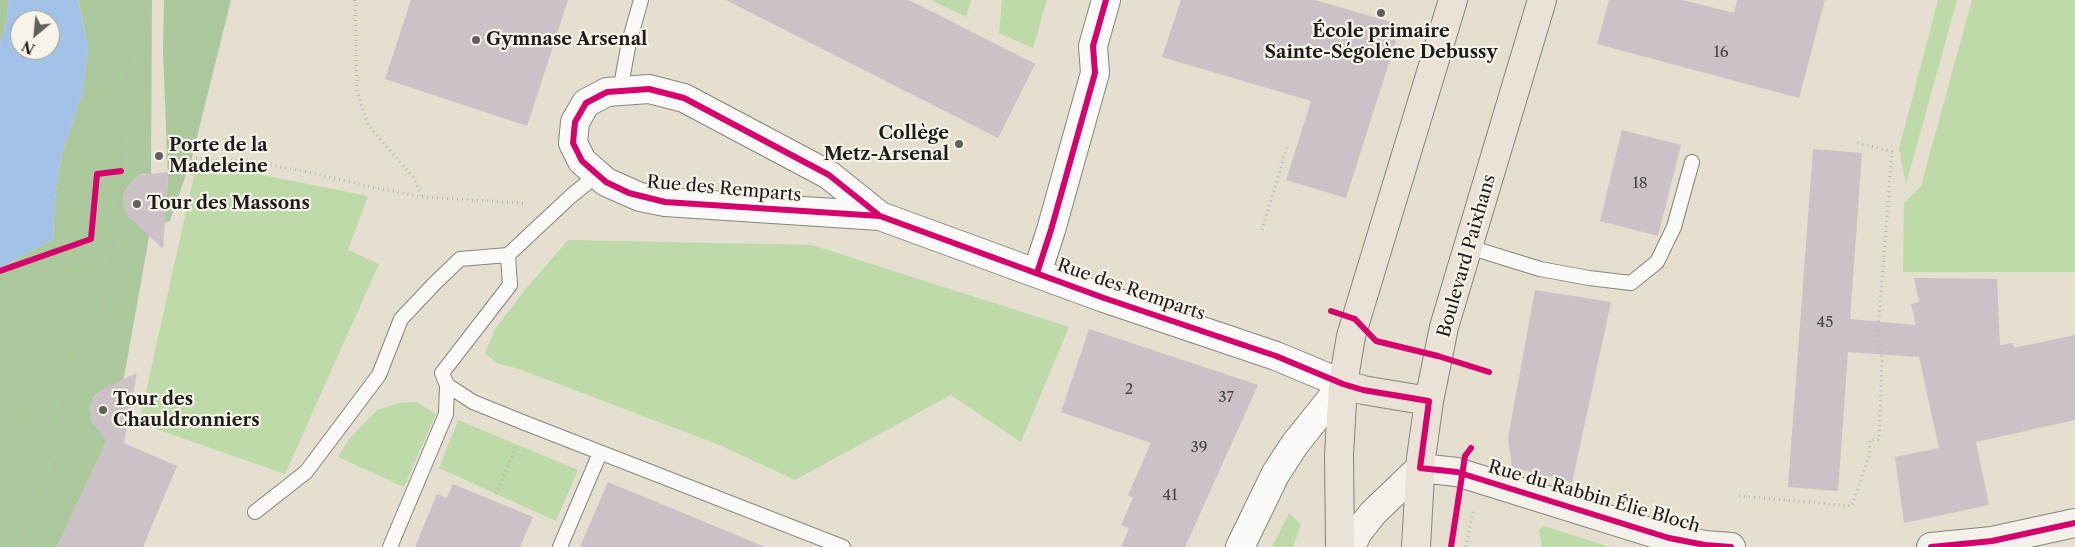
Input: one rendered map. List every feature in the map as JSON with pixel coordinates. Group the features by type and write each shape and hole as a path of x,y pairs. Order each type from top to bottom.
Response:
{"main road":[{"path":"1340,547 1339,455 1343,384 1351,336 1359,304 1453,0"},
{"name":"Boulevard Paixhans","path":"1416,547 1420,468 1429,401 1444,327 1542,0"},
{"path":"1343,384 1363,390 1429,401"}],"street":[{"path":"1038,273 1095,73 1093,46 1106,0"},
{"name":"Rue des Remparts","path":"880,216 828,175 684,98 649,89 607,92 586,103 575,122 573,143 582,161 597,175 629,193 665,202 880,216 1276,356 1343,384"},
{"path":"1240,547 1276,473 1295,444 1343,384"},
{"path":"1351,547 1358,532 1373,513 1420,468"},
{"name":"Rue du Rabbin Élie Bloch","path":"1420,468 1456,472 1669,538 1705,545 1731,547"},
{"path":"1931,547 1992,541 2075,523"}],"lane":[{"path":"620,91 629,42 641,0"},
{"path":"1469,247 1540,269 1589,278 1631,282 1657,262 1674,228 1692,162"},
{"path":"255,512 306,472 379,375 401,319 434,284 460,259 508,255 571,196 597,175"},
{"path":"390,547 446,414 447,385 442,373 510,285 508,255"},
{"path":"447,385 473,402 843,547"},
{"path":"560,547 600,453"}],"path":[{"path":"16,547 47,498 56,466 64,398 77,362 98,322 111,281 122,155 122,98 131,50 129,0"},
{"path":"355,0 357,91 368,125 413,177 422,197"},
{"path":"1739,496 1852,506 1869,456 1870,440 1878,440 1882,362 1878,330 1892,152 1855,142"},
{"path":"1262,230 1288,144"},
{"path":"122,155 151,156"},
{"path":"166,157 249,161 303,170 422,197 527,203"},
{"path":"0,271 90,239 97,174 121,171"},
{"path":"0,288 79,260 113,245"},
{"path":"0,405 56,466"},
{"path":"496,494 525,423"},
{"path":"1466,547 1474,506"}],"green space":[{"path":"0,0 9,0 6,25 0,44"},
{"path":"78,0 152,0 151,174 142,174 135,178 124,192 123,200 128,216 151,226 122,388 101,390 94,397 90,407 92,422 99,430 109,435 57,547 0,547 0,268 53,239 55,199 61,156 83,91 88,47"},
{"path":"164,0 231,0 192,157 170,221 164,223 168,180 163,51"},
{"path":"931,0 971,0 966,17"},
{"path":"1002,0 1047,0 1033,48 999,33"},
{"path":"1938,0 1957,0 1906,184 1899,149"},
{"path":"1972,0 2075,0 2075,272 1903,272 1904,203 1921,186"},
{"path":"197,162 368,196 348,250 379,264 285,474 139,423"},
{"path":"568,240 812,245 1069,327 1021,442 951,395 795,480 722,446 522,370 497,363 485,353 495,329 525,290"},
{"path":"417,402 436,414 404,487 338,457 349,439 377,410 399,403"},
{"path":"458,420 578,470 556,521 439,468"},
{"path":"1289,513 1301,524 1293,547 1272,547"},
{"path":"1544,526 1610,547 1542,547 1539,530"}],"water":[{"path":"9,0 78,0 88,47 83,91 61,156 55,199 53,239 0,268 0,44 6,25"}],"building":[{"name":"Gymnase Arsenal","path":"411,0 568,0 527,126 385,79"},
{"path":"726,0 909,0 1035,64 998,138"},
{"path":"1181,0 1315,0 1401,25 1346,198 1286,180 1311,101 1162,57"},
{"path":"1609,0 1682,0 1734,13 1737,0 1825,0 1799,98 1597,44"},
{"path":"1622,130 1681,145 1658,236 1600,221"},
{"path":"1813,149 1862,153 1850,319 1916,325 1911,304 1919,302 1914,278 1997,279 2000,345 2013,343 2014,348 2075,335 2075,420 1976,442 1989,505 1904,523 1895,457 1939,448 1919,357 1848,352 1838,491 1788,487"},
{"path":"168,172 163,249 128,216 123,200 124,192 135,178 141,175"},
{"path":"1535,290 1611,302 1572,483 1512,467 1508,438"},
{"path":"1089,329 1258,385 1185,547 1121,547 1129,528 1121,525 1133,498 1128,495 1151,443 1061,412"},
{"path":"137,373 124,443 177,466 143,547 57,547 106,441 90,418 91,402 101,390"},
{"path":"608,482 763,546 763,547 580,547"},
{"path":"453,484 533,517 520,547 415,547 437,494 447,498"}],"cycle path":[{"path":"1037,273 1095,73 1093,46 1106,0"},
{"path":"880,216 829,175 684,98 649,89 607,92 586,103 575,122 573,143 582,161 606,182 629,193 665,202 880,216 1104,298 1276,356 1343,384 1363,390 1429,401 1420,468 1457,472 1669,538 1705,545 1731,547"},
{"path":"0,271 91,239 97,174 121,171"},
{"path":"1331,311 1355,319 1376,341 1438,356 1489,372"},
{"path":"1451,547 1465,456 1471,448"},
{"path":"1931,547 1992,541 2075,523"}],"place":[{"name":"École primaire Sainte-Ségolène Debussy","path":"1381,13"},
{"name":"Gymnase Arsenal","path":"476,40"},
{"name":"Collège Metz-Arsenal","path":"959,144"},
{"name":"Porte de la Madeleine","path":"159,156"},
{"name":"Tour des Massons","path":"137,204"},
{"name":"Tour des Chauldronniers","path":"103,410"}]}
